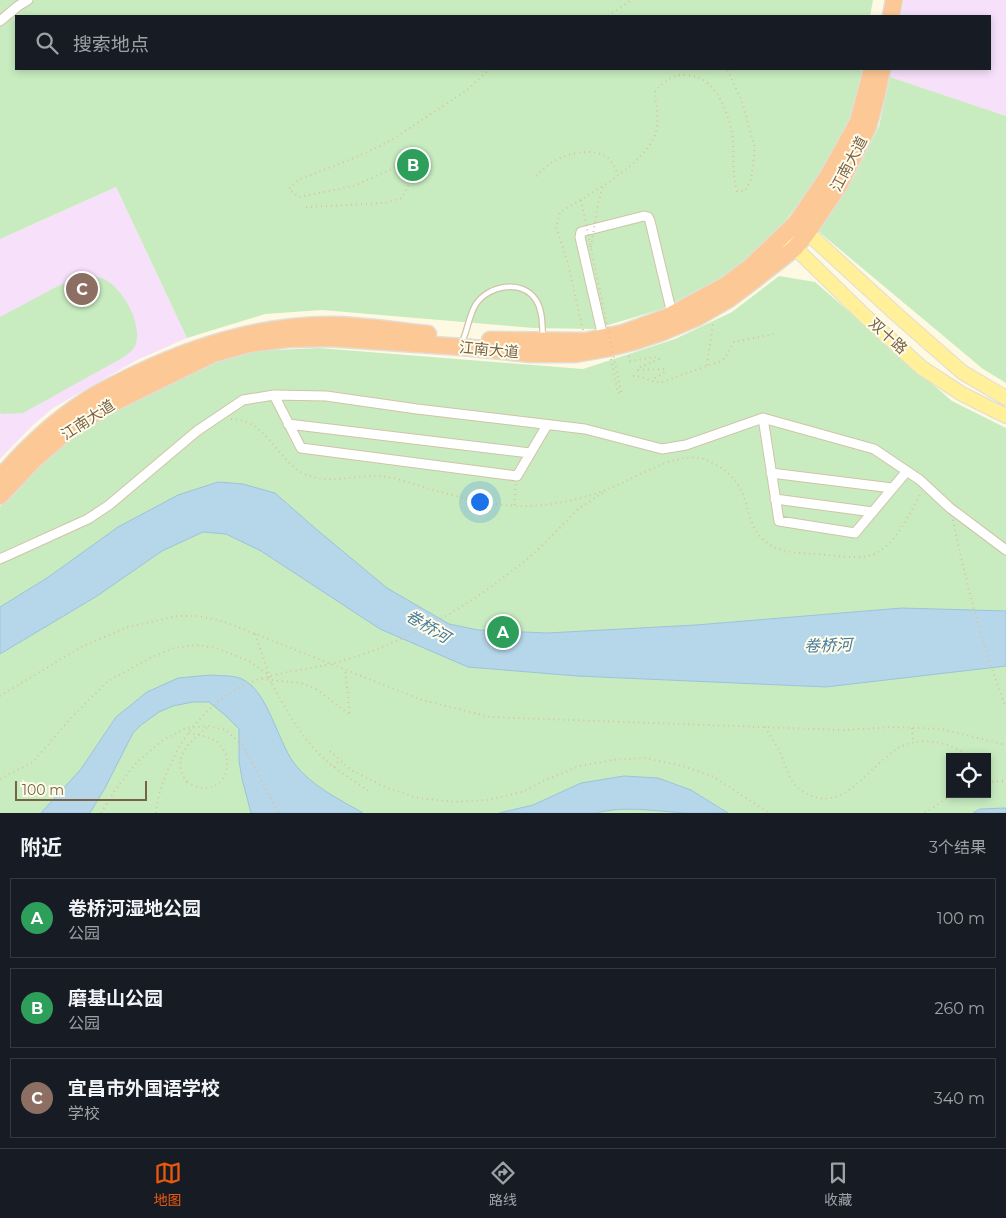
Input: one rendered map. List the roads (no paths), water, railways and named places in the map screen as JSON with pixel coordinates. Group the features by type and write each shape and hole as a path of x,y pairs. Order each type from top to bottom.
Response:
{"highway":[{"path":"880,15 883,0"},
{"path":"891,15 894,0"},
{"name":"江南大道","path":"802,228 858,122 872,70"},
{"name":"江南大道","path":"0,478 16,458 52,425 82,403 150,367 198,348 230,338 287,328 331,325 464,337 544,342 586,341 626,344 660,333 696,318 754,281 840,184 868,127 878,94 882,70"},
{"name":"江南大道","path":"0,496 34,460 63,435 105,407 213,354 249,344 287,339 329,338 532,354 575,354 606,343 623,333 672,314 726,285 748,268 789,242"}],"main road":[{"name":"双十路","path":"802,228 962,372 1006,398"},
{"name":"双十路","path":"789,242 867,318 922,368 962,394 1006,416"}],"street":[{"path":"0,21 28,0"},
{"path":"606,343 580,232 644,216 648,217 672,314"},
{"path":"274,396 301,448 517,476 547,425"},
{"path":"0,559 88,519 109,505 197,431 243,400 274,396 326,396 586,429 662,449 686,445 764,418 874,450 907,471 950,508 1006,550"},
{"path":"764,418 779,522 855,533 907,471"},
{"path":"288,424 530,453"},
{"path":"771,473 892,488"},
{"path":"775,499 873,512"}],"lane":[{"path":"464,337 476,304 485,295 498,287 519,287 536,299 542,312 544,342"}],"water":[{"name":"卷桥河","path":"218,482 243,484 275,493 387,588 449,624 478,630 547,633 696,625 902,608 1006,611 1006,666 826,687 577,676 468,667 380,629 261,551 226,534 203,532 162,551 97,596 0,654 0,607 47,578 118,527 178,495"},
{"path":"211,675 239,678 251,685 259,694 288,753 301,771 326,791 363,813 251,813 239,761 239,729 209,702 193,702 173,706 159,712 133,733 90,813 41,813 81,769 116,717 147,692 178,678"},
{"path":"624,776 658,778 691,790 728,813 619,809 596,813 499,813 533,805 581,783"},
{"path":"1006,808 1006,813 973,813 980,809"}],"place":[{"name":"磨基山公园","path":"413,165"},
{"name":"宜昌市外国语学校","path":"82,289"},
{"name":"卷桥河湿地公园","path":"503,632"}]}
